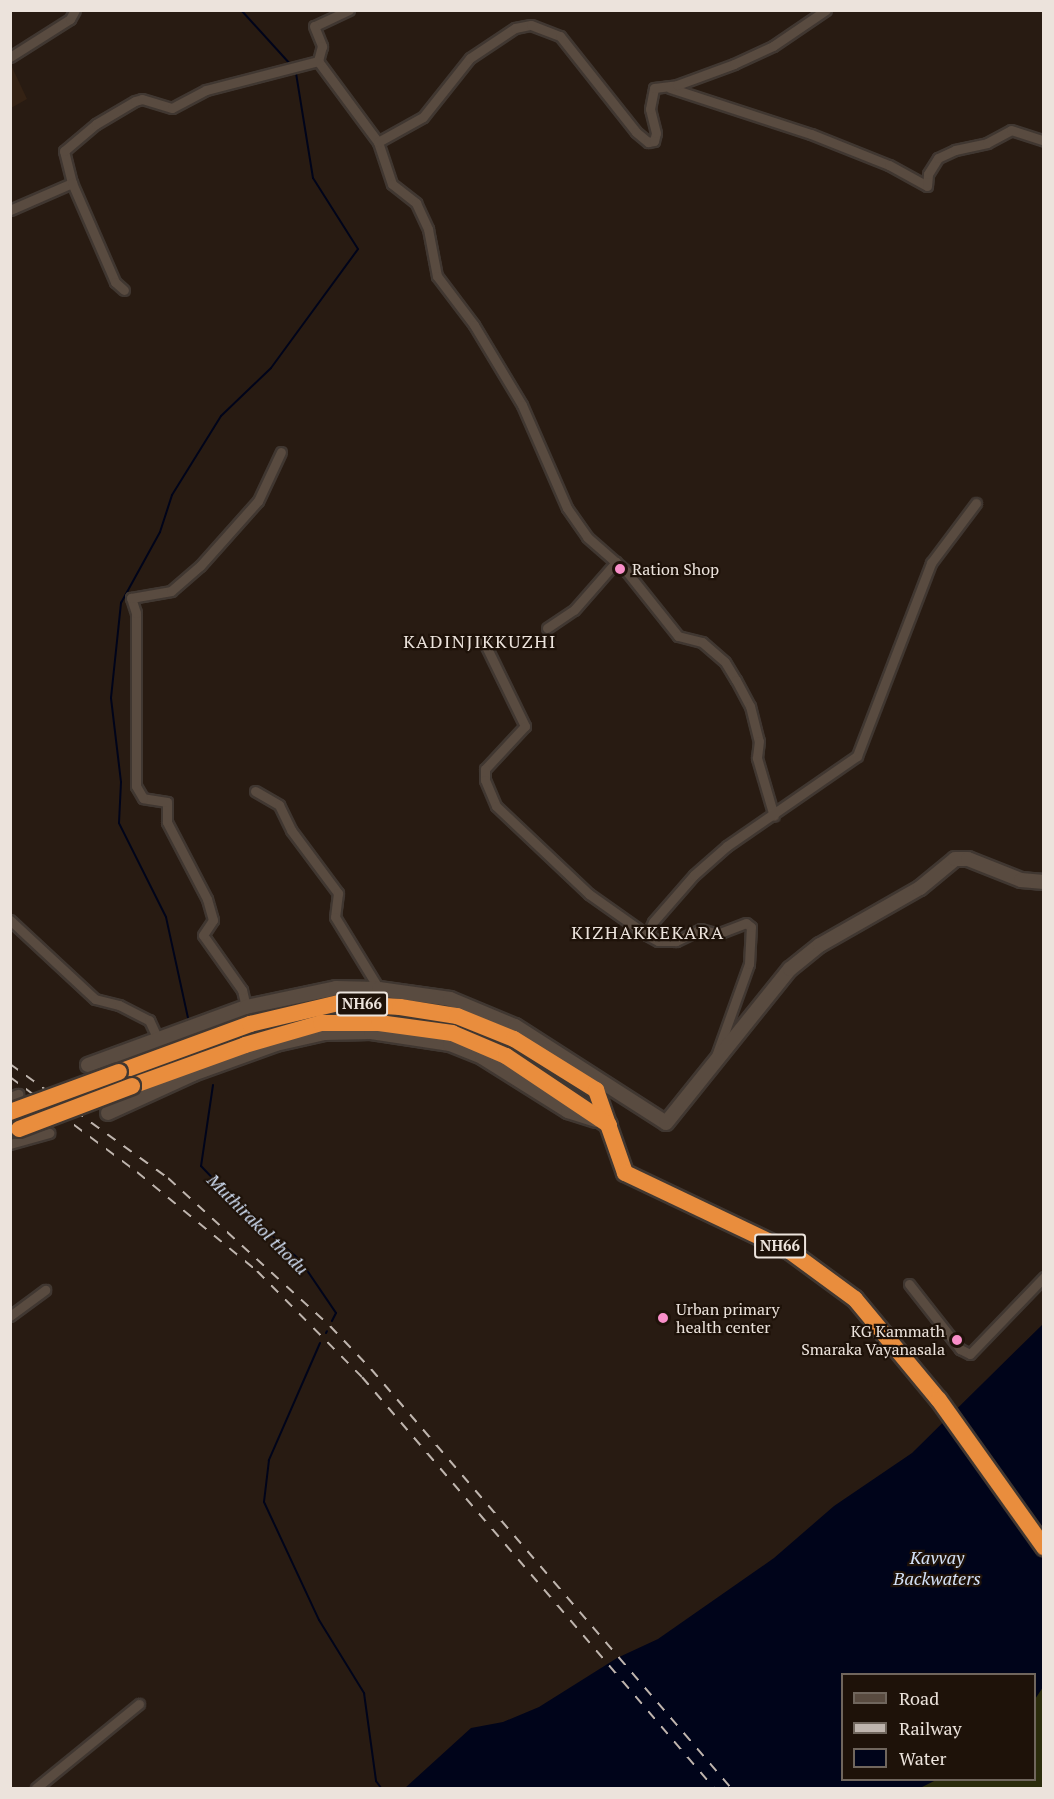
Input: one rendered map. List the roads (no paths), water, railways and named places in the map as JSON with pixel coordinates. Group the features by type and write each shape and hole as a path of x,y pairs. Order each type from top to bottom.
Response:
{"highway":[{"name":"NH66","path":"10,1112 250,1023 339,1003 400,1007 457,1016 514,1039 596,1090 625,1173 791,1252 826,1275 855,1299 939,1400 1044,1548"},
{"name":"NH66","path":"15,1130 245,1045 321,1023 380,1023 452,1033 506,1056 609,1125"}],"street":[{"path":"10,57 70,19 75,10"},
{"path":"318,61 322,46 314,26 349,10"},
{"path":"378,142 423,117 470,58 515,28 543,26 560,36 648,142 654,141 656,133 650,109 654,88 668,87 705,76 773,46 826,10"},
{"path":"318,61 378,142 392,184 416,203 423,218 437,276 474,325 522,405 567,508 587,537 616,562 678,636 702,642 725,662 750,706 759,741 757,758 774,816"},
{"path":"124,290 115,282 72,183 64,151 96,124 135,101 142,99 172,108 207,90 318,61"},
{"path":"668,87 811,134 889,165 927,186 928,174 938,158 955,150 987,143 1011,130 1044,141"},
{"path":"10,210 72,183"},
{"path":"246,1007 242,990 203,935 213,920 207,899 167,822 167,802 143,798 136,786 136,613 131,598 171,591 200,566 258,501 281,452"},
{"path":"647,935 667,903 727,846 774,816 856,756 932,563 976,503"},
{"path":"547,628 574,609 616,562"},
{"path":"483,640 525,726 485,769 485,780 496,806 589,894 658,941 676,940 701,929 718,934 746,923 751,927 749,964 714,1061"},
{"path":"255,791 279,806 291,830 338,893 335,917 379,989"},
{"path":"88,1065 246,1007 336,988 379,989 450,999 515,1026 666,1123 790,969 820,945 920,888 955,859 968,859 1021,880 1044,882"},
{"path":"10,920 94,999 119,1005 149,1020 158,1039"},
{"path":"108,1113 193,1074 276,1044 324,1033 371,1032 450,1044 482,1057 568,1111 609,1125"},
{"path":"10,1144 49,1133"},
{"path":"909,1284 960,1348 970,1354 1044,1276"},
{"path":"10,1316 45,1290"},
{"path":"36,1788 139,1704"}],"water":[{"name":"Kavvay Backwaters","path":"1043,1324 1043,1687 1036,1698 1036,1673 841,1673 841,1781 934,1781 920,1788 405,1788 471,1728 503,1722 539,1707 617,1658 658,1639 774,1558 834,1506 912,1453"}],"waterway":[{"path":"241,10 291,65"},
{"path":"188,1018 166,917 119,823 121,782 111,698 121,603 160,532 172,495 221,416 271,368 358,249 313,178 296,73"},
{"name":"Muthirakol thodu","path":"213,1085 201,1166 244,1211 300,1260 336,1313 332,1321"},
{"path":"320,1343 269,1460 264,1502 319,1620 364,1693 376,1781 381,1788"}],"railway":[{"path":"10,1064 168,1178 330,1326 371,1369 731,1788"},
{"path":"10,1077 137,1172 257,1271 362,1377 714,1788"}],"place":[{"name":"Ration Shop","path":"620,569"},
{"name":"Urban primary health center","path":"663,1318"},
{"name":"KG Kammath Smaraka Vayanasala","path":"957,1340"}],"district":[{"name":"KADINJIKKUZHI","path":"480,641"},
{"name":"KIZHAKKEKARA","path":"648,932"}]}
